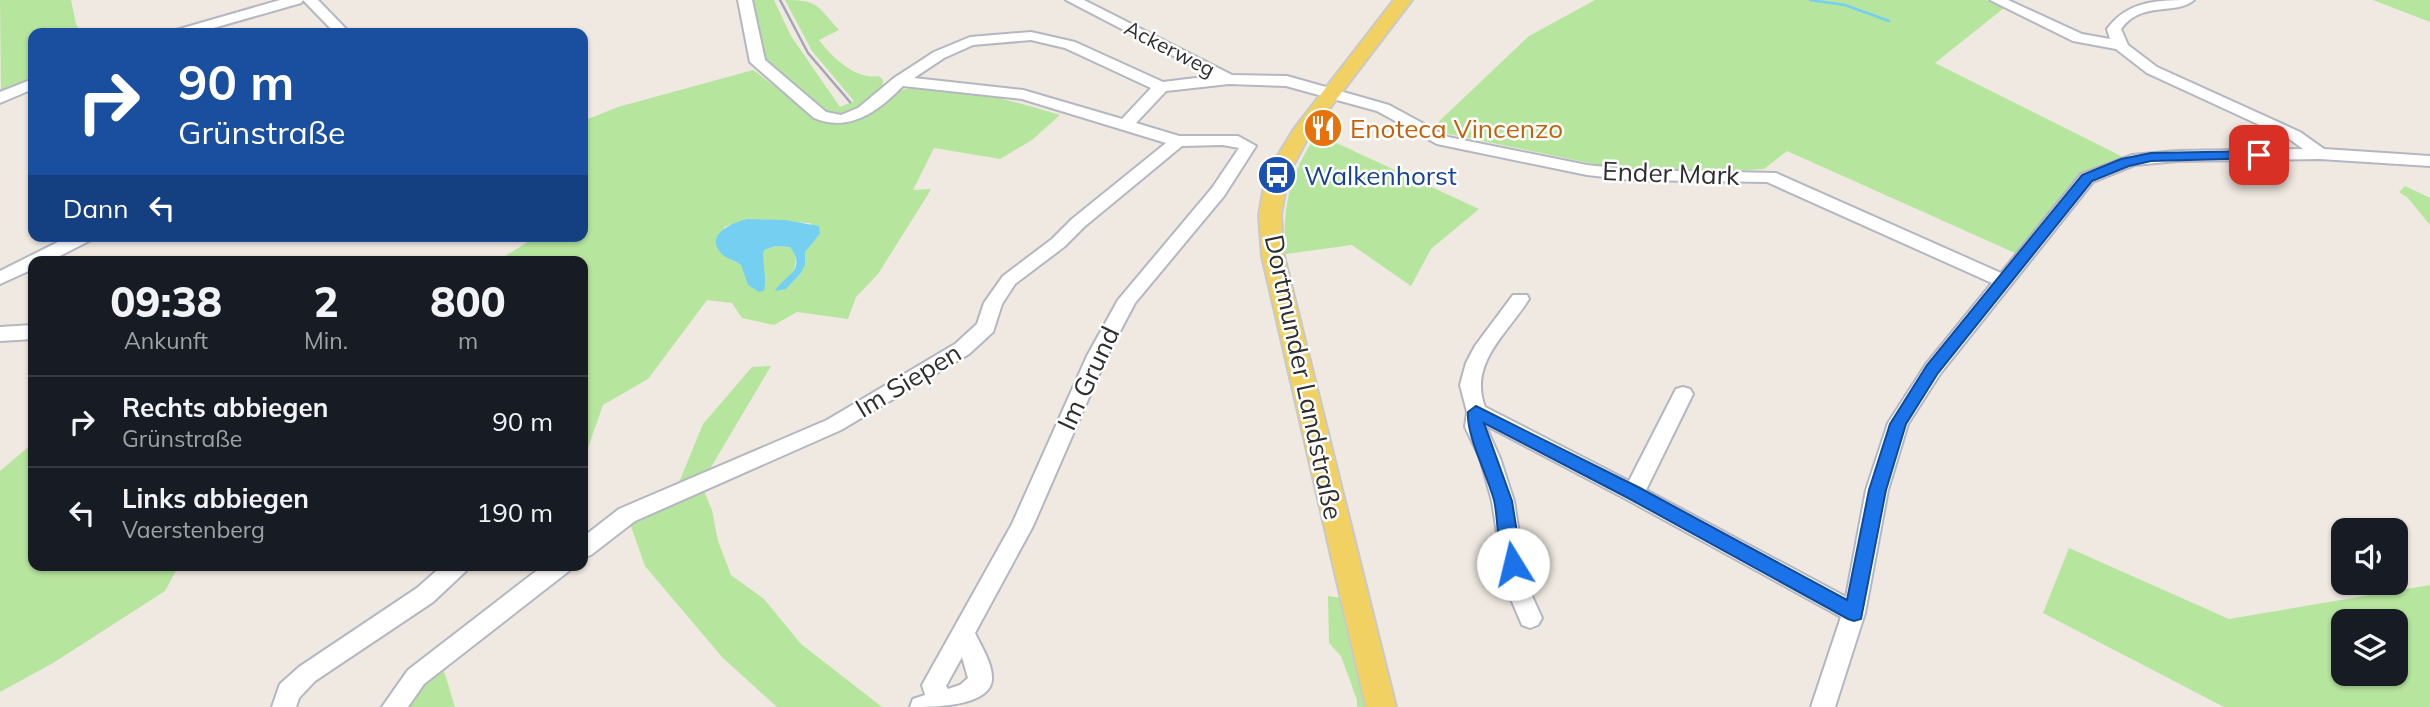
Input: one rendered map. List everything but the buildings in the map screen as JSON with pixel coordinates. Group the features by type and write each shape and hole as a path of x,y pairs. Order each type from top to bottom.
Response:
{"main road":[{"name":"Dortmunder Landstraße","path":"1381,707 1273,256 1270,215 1277,175 1301,133 1403,0"}],"street":[{"path":"198,28 296,0"},
{"path":"310,0 338,28"},
{"path":"744,0 758,62 824,118 840,120 868,109 899,81 939,55 970,41 1031,36 1070,45 1161,87 1126,125"},
{"name":"Ackerweg","path":"1073,0 1229,79"},
{"path":"1997,0 2078,38 2120,45"},
{"path":"2187,0 2143,6 2124,16 2114,29 2120,45 2152,70 2294,135 2320,154"},
{"name":"Ender Mark","path":"1161,87 1229,79 1287,81 1383,108 1443,141 1606,173 1770,177 2003,281"},
{"path":"899,81 1023,95 1178,141"},
{"path":"0,98 28,87"},
{"name":"Im Grund","path":"963,632 978,666 980,681 972,693 964,698 941,703 934,685 963,632 1022,526 1097,356 1127,300 1218,192 1248,146 1238,141 1223,139 1178,141"},
{"name":"Im Siepen","path":"588,545 627,515 834,425 962,349 986,327 993,303 1009,280 1058,243 1078,223 1178,141"},
{"path":"1823,707 1854,613 1877,490 1898,424 1933,369 2087,178 2107,168 2151,157 2320,154 2430,161"},
{"path":"45,256 73,242"},
{"path":"0,278 28,264"},
{"path":"1520,299 1489,340 1470,382 1476,412 1475,427 1490,458 1503,501 1516,585 1530,618"},
{"path":"0,334 28,332"},
{"path":"1634,493 1683,394"},
{"path":"1476,412 1634,493 1854,613"},
{"path":"284,707 289,692 307,674 425,595 451,571"},
{"path":"394,707 416,677 553,571"}],"green space":[{"path":"0,0 71,0 78,28 28,28 28,82 1,92"},
{"path":"751,0 774,0 791,36 840,107 854,101 812,51 785,0 805,1 821,10 839,30 819,40 837,60 853,71 879,76 883,80 882,93 857,110 827,116 763,59"},
{"path":"1595,0 1986,0 2004,8 1935,63 2125,158 2083,174 2015,253 1787,151 1764,169 1719,172 1623,170 1430,130 1529,36"},
{"path":"2373,0 2430,0 2430,22"},
{"path":"753,70 827,123 850,120 900,91 927,87 986,95 1060,115 1032,140 1000,159 934,148 913,190 931,189 878,274 856,297 848,319 797,312 774,325 742,318 732,303 707,300 648,379 603,405 588,448 588,256 505,256 528,242 588,242 588,119 618,107","holes":["747,219 810,223 820,234 805,252 805,265 801,273 786,289 777,287 796,264 790,247 776,246 764,250 763,272 748,285 742,265 729,259 724,227"]},
{"path":"1317,134 1479,209 1431,249 1411,286 1352,245 1286,254 1285,221 1290,191 1300,162"},
{"path":"2405,186 2430,198 2430,225 2408,198 2399,192"},
{"path":"771,366 701,484 712,510 718,541 731,575 764,599 801,644 882,707 777,707 722,657 645,566 627,515 673,497 703,424 752,367"},
{"path":"28,447 28,571 176,571 165,591 53,663 0,692 0,471"},
{"path":"2069,548 2229,619 2371,595 2408,595 2408,589 2430,585 2430,707 2224,707 2043,613"},
{"path":"1328,596 1355,600 1381,707 1357,707 1341,656 1329,643"},
{"path":"440,658 455,707 394,707"}],"water":[{"path":"747,219 785,220 819,226 820,234 805,252 805,265 801,273 786,289 775,291 796,267 795,255 790,247 776,246 764,250 765,286 764,291 759,292 748,285 741,265 723,255 717,246 716,241 722,230"}],"waterway":[{"path":"1810,0 1845,5 1889,21"}],"railway":[{"path":"780,0 808,53 850,102"}],"place":[{"name":"Enoteca Vincenzo","path":"1323,128"},
{"name":"Walkenhorst","path":"1277,175"}],"route":[{"path":"1513,564 1503,501 1490,458 1475,427 1476,412 1698,527 1854,613 1877,490 1898,424 1933,369 2087,178 2107,168 2151,157 2259,155"}]}
